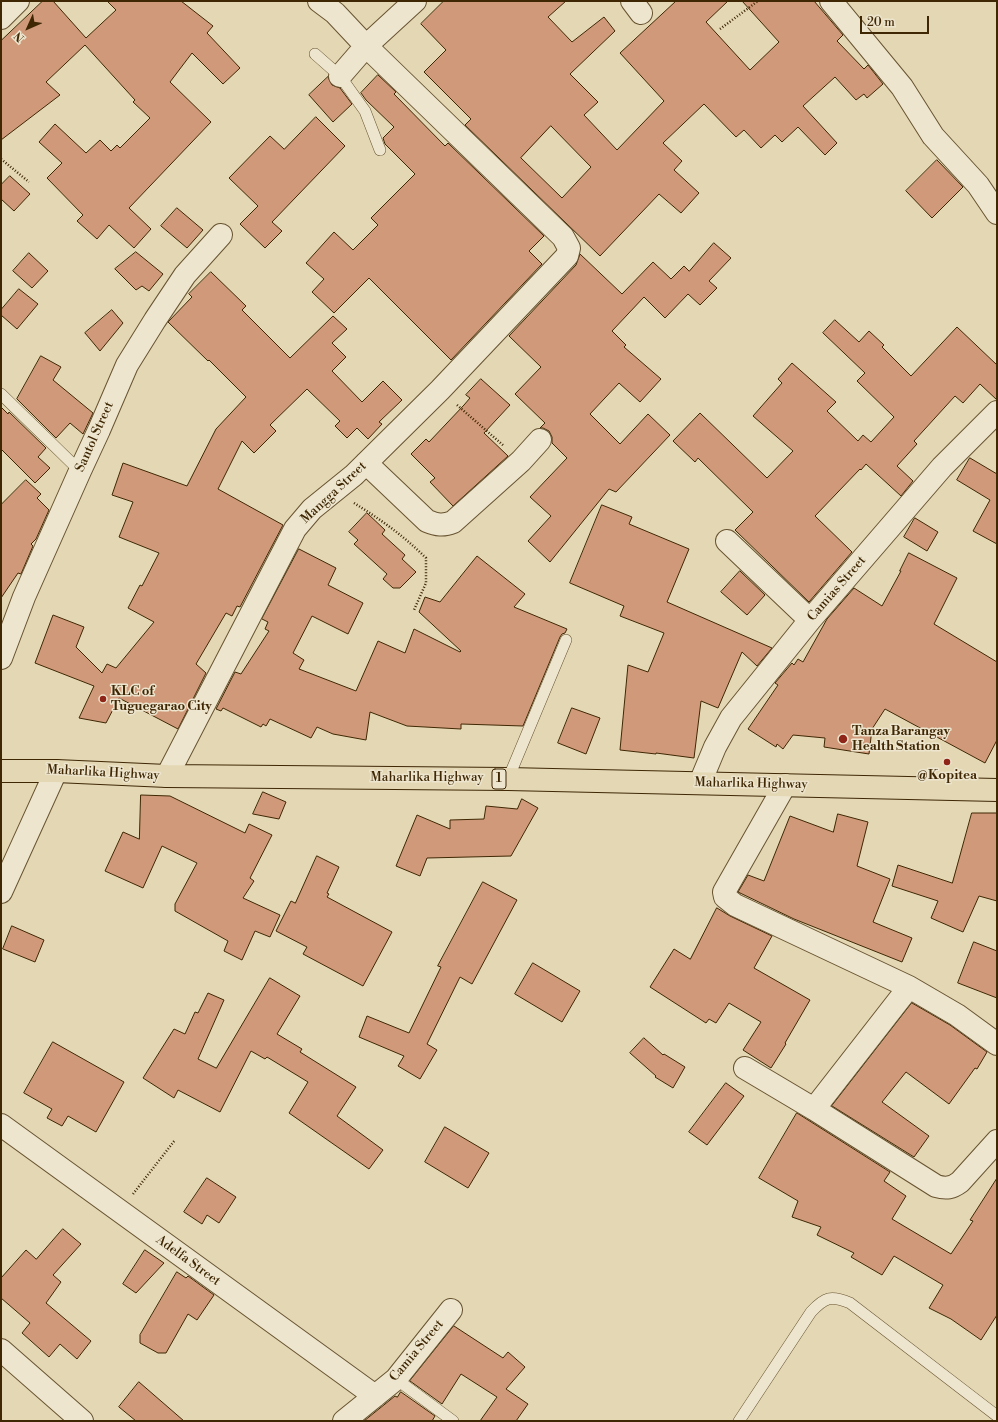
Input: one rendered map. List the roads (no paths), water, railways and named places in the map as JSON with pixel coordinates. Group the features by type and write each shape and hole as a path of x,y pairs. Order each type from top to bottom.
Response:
{"main road":[{"name":"Maharlika Highway","path":"1,770 56,770 167,776 508,779 997,790"}],"street":[{"path":"1,18 18,1"},
{"path":"319,1 334,13 366,46"},
{"path":"340,76 366,46 414,1"},
{"path":"831,1 902,87 933,136 978,185 997,213"},
{"name":"Mangga Street","path":"167,776 295,529 312,509 334,492 366,463 440,390 567,256 569,248 564,237 366,46"},
{"name":"Santol Street","path":"1,658 24,597 127,365 185,276 221,235"},
{"name":"Camias Street","path":"700,783 715,747 731,718 810,620 942,467 997,412"},
{"path":"366,463 427,521 435,525 445,525 453,522 521,461 540,440"},
{"path":"727,541 810,620"},
{"path":"1,892 56,770"},
{"path":"785,785 724,892 725,897 735,905 909,987 957,1015 997,1044"},
{"path":"814,1109 909,987"},
{"path":"745,1068 814,1109 936,1186 944,1188 953,1187 960,1182 997,1142"},
{"name":"Adelfa Street","path":"1,1125 375,1396"},
{"name":"Camia Street","path":"344,1421 396,1379 451,1310"},
{"path":"1,1350 82,1421"}],"lane":[{"path":"315,54 340,76 365,111 380,150"},
{"path":"1,394 80,471"},
{"path":"508,779 566,640"},
{"path":"739,1421 811,1312 820,1303 830,1298 839,1298 850,1303 997,1416"},
{"path":"396,1379 453,1421"}],"place":[{"name":"KLC of Tuguegarao City","path":"103,699"},
{"name":"Tanza Barangay Health Station","path":"843,739"},
{"name":"@Kopitea","path":"947,762"}]}
